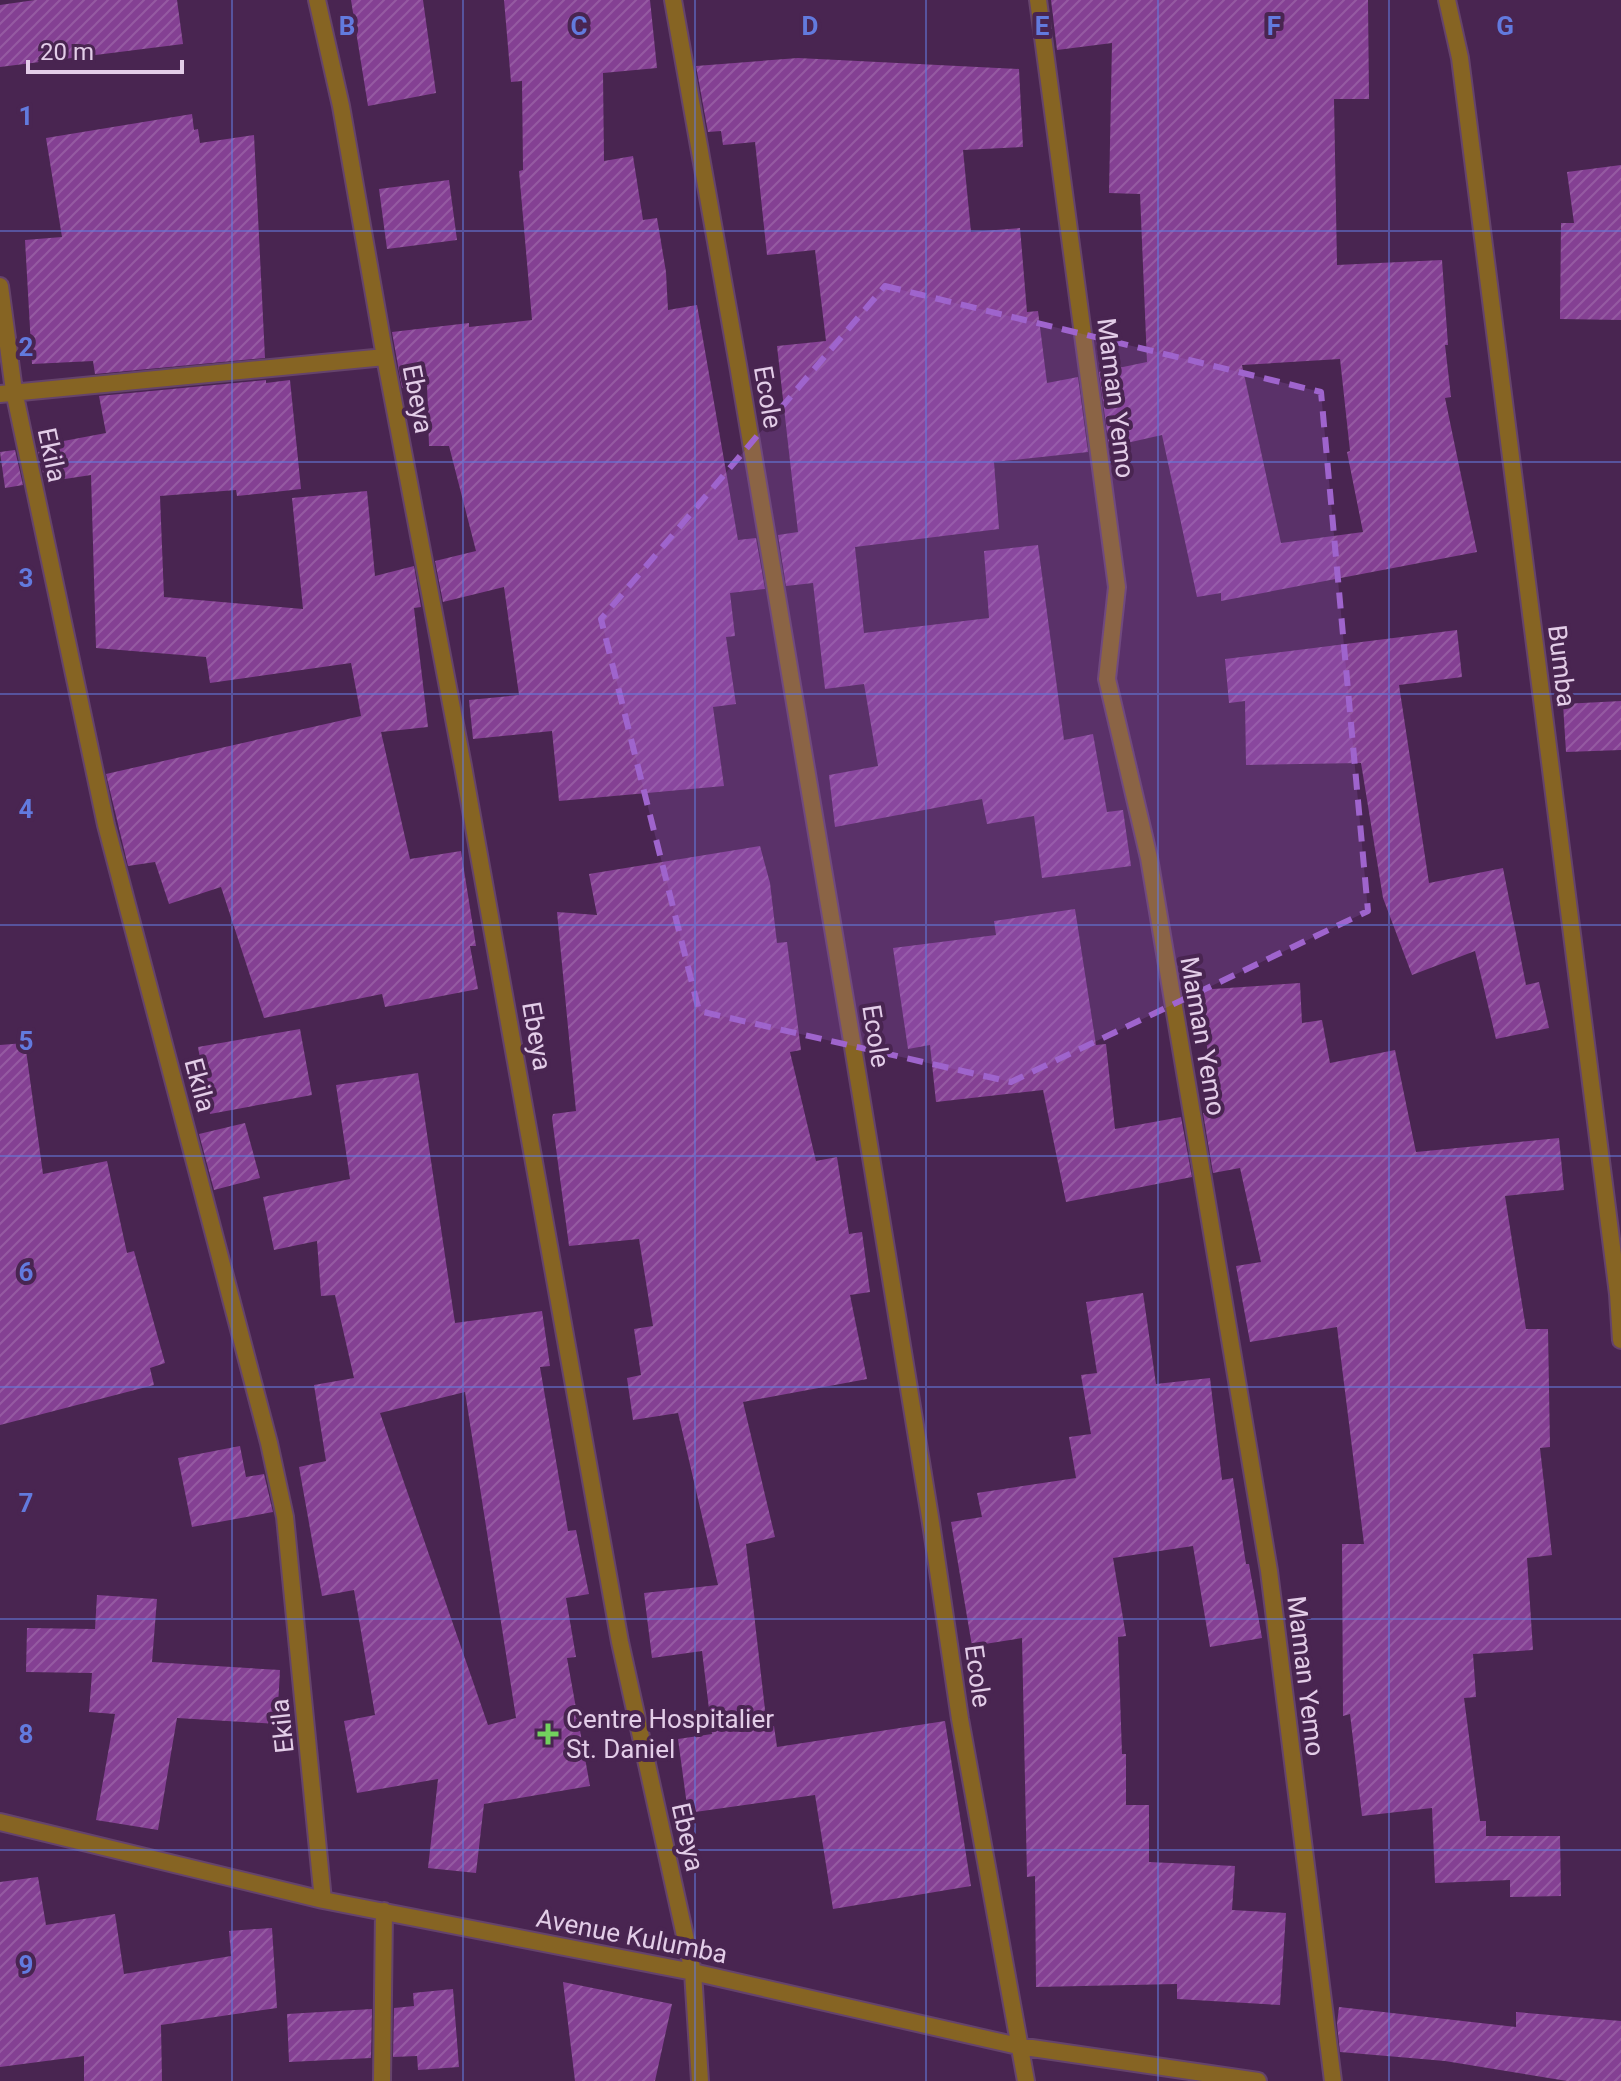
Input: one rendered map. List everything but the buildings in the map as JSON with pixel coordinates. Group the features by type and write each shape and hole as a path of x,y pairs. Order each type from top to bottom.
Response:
{"street":[{"name":"Ebeya","path":"317,0 341,106 528,1119 620,1642 693,1972 700,2081"},
{"name":"Ecole","path":"673,0 770,551 921,1461 960,1719 1026,2081"},
{"name":"Maman Yemo","path":"1038,0 1117,587 1107,679 1149,858 1269,1571 1333,2081"},
{"name":"Bumba","path":"1447,0 1460,58 1616,1278 1621,1340"},
{"name":"Ekila","path":"0,286 7,393 106,825 265,1428 285,1517 323,1900"},
{"path":"7,393 385,357"},
{"name":"Avenue Kulumba","path":"0,1822 323,1900 693,1972 1018,2046 1258,2081"},
{"path":"382,2081 384,1911"}],"highlighted area":[{"path":"885,286 1321,392 1368,911 1011,1082 699,1011 601,619"}],"place":[{"name":"Centre Hospitalier St. Daniel","path":"548,1734"}]}
